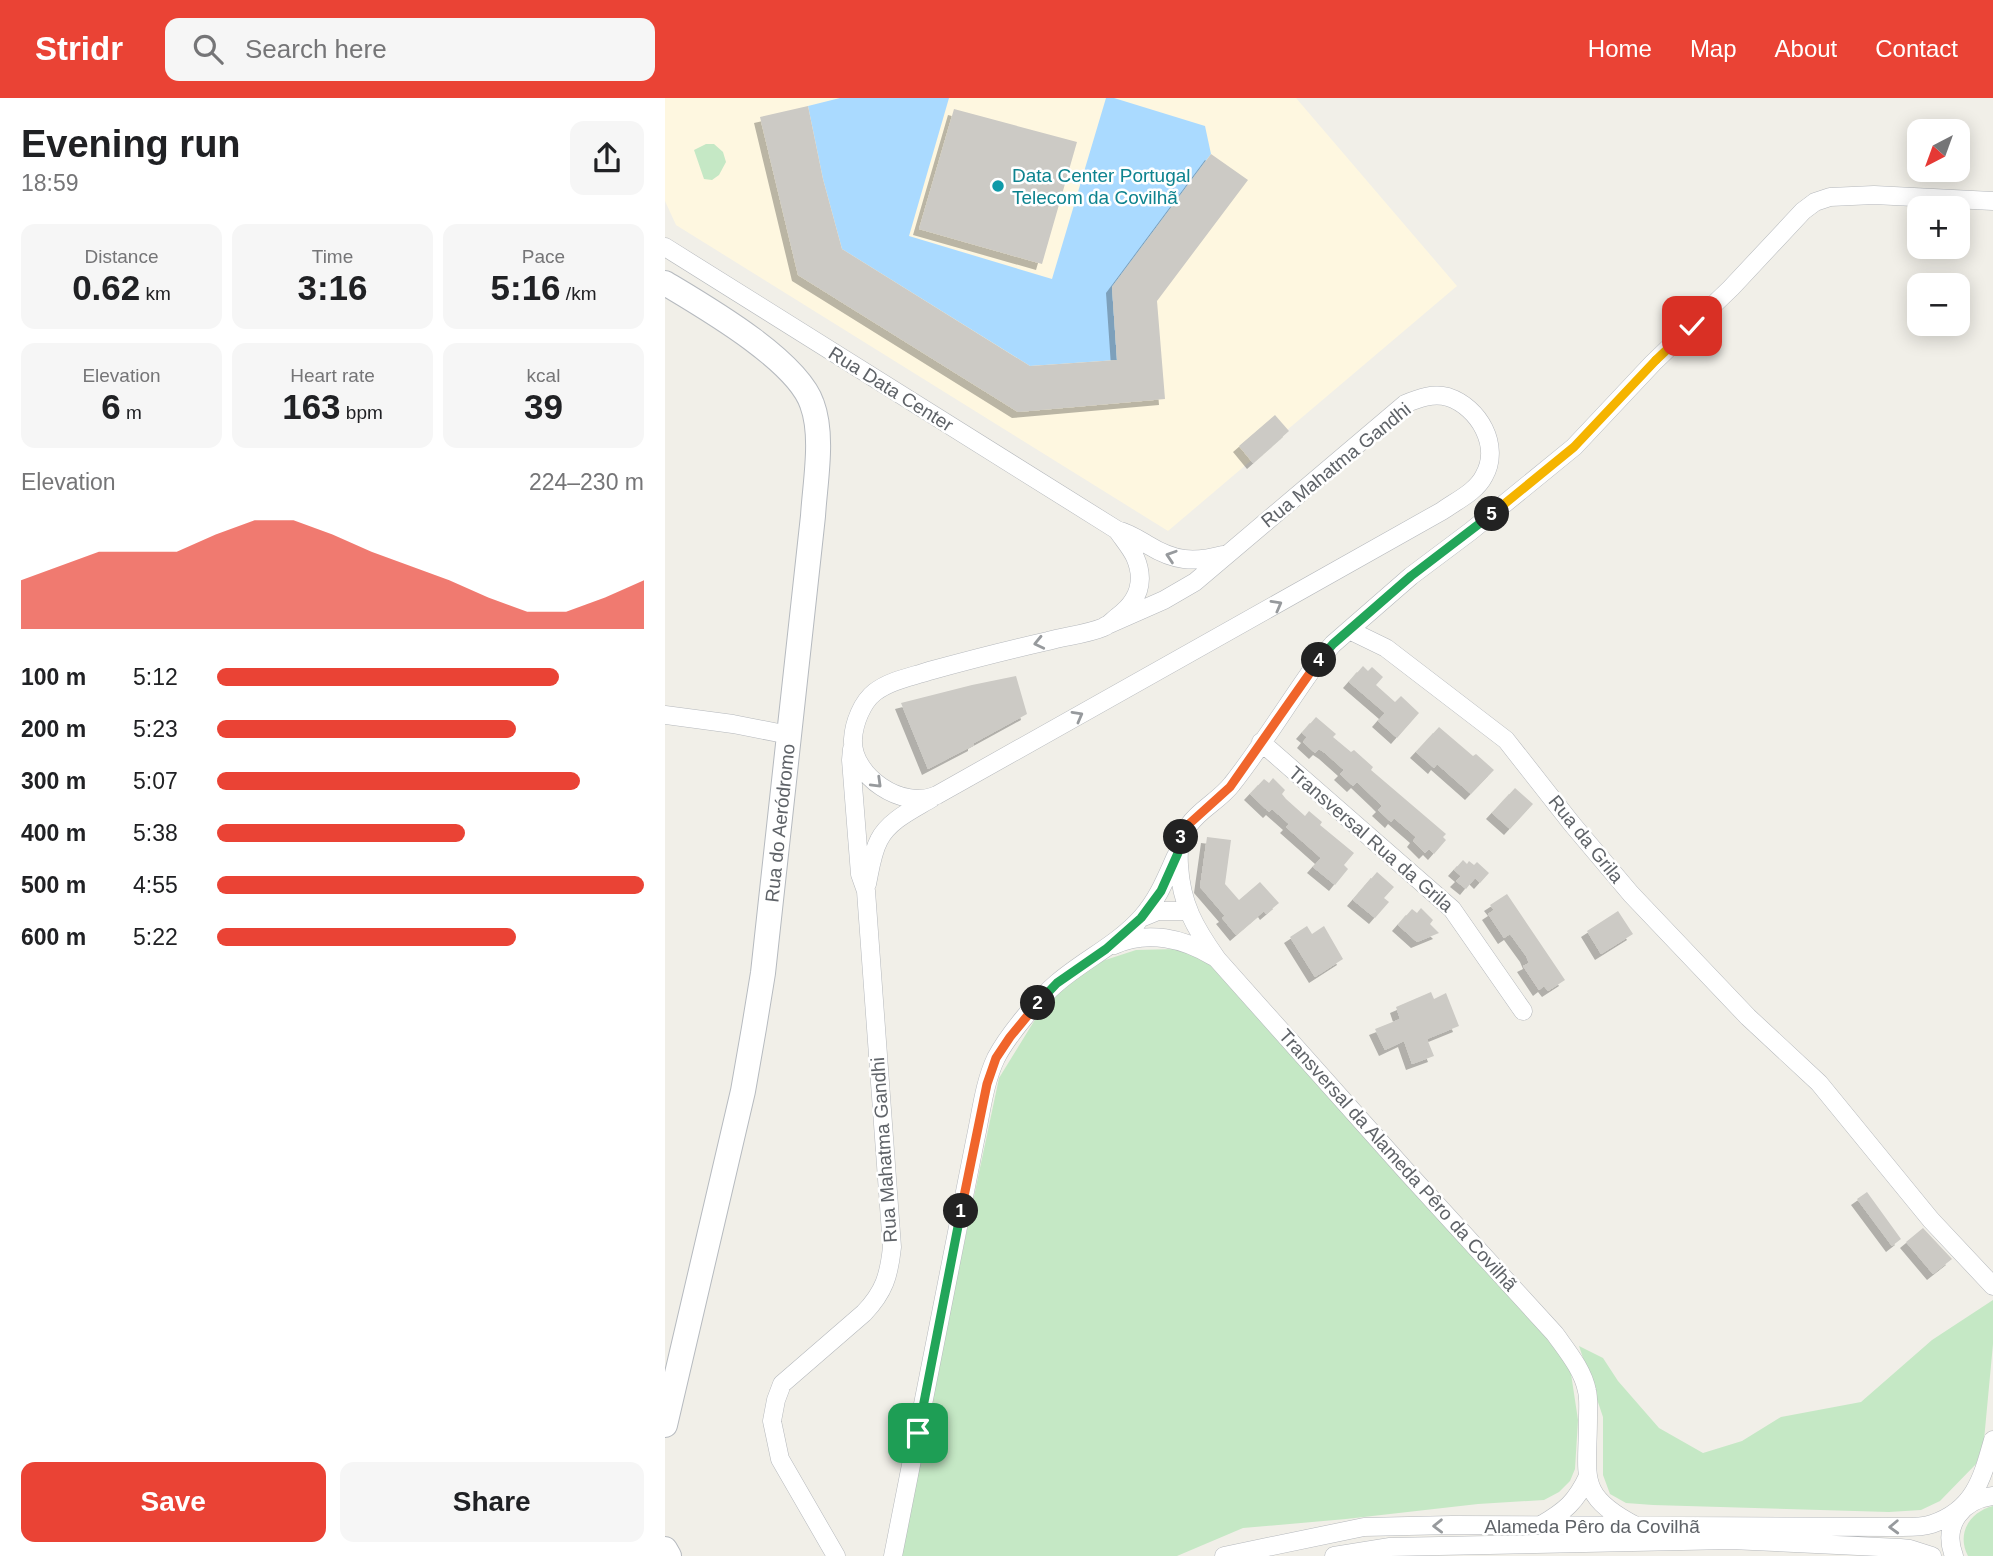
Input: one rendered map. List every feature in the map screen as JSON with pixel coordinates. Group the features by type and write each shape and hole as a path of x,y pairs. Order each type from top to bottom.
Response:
{"main road":[{"name":"Rua do Aeródromo","path":"665,283 759,344 781,362 800,383 812,402 817,425 814,504 763,973 737,1114 665,1425"},
{"path":"665,1549 669,1556"}],"street":[{"path":"893,1556 987,1084 996,1058 1032,1010 1057,983 1106,949 1141,918 1161,891 1178,853 1179,841 1189,824 1230,787 1333,644 1411,576 1574,447 1803,211 1815,202 1830,197 1874,195 1993,201"},
{"name":"Rua Data Center","path":"665,247 1117,530 1180,559 1206,560 1230,553"},
{"name":"Rua Mahatma Gandhi","path":"835,1556 780,1459 772,1421 782,1384 864,1313 883,1288 890,1269 892,1247 866,891 860,874 851,760 853,730 860,713 873,694 893,682 982,656 1105,626 1164,600 1195,582 1405,404 1423,396 1445,397 1465,405 1480,420 1488,439 1491,462 1483,479 1471,492 1443,511 932,798 893,823 879,839 866,891"},
{"name":"Rua Data Center","path":"1105,626 1129,608 1138,594 1140,582 1135,558 1117,530"},
{"name":"Rua da Grila","path":"1349,630 1385,648 1506,740 1631,894 1748,1017 1819,1083 1931,1220 1993,1286"},
{"path":"665,715 789,735"},
{"name":"Transversal Rua da Grila","path":"1261,742 1452,909 1523,1011"},
{"path":"853,745 865,771 886,791 904,797 932,798"},
{"name":"Transversal da Alameda Pêro da Covilhã","path":"1178,853 1180,884 1187,911 1217,959 1555,1335 1574,1361 1587,1391 1588,1476 1592,1491 1601,1504 1635,1534"},
{"path":"1141,918 1158,911 1187,911"},
{"path":"1150,937 1169,930 1187,911"},
{"path":"1106,949 1127,939 1174,939 1192,945 1217,959"},
{"path":"1954,1556 1950,1547 1950,1532 1959,1511 1982,1479 1993,1440"},
{"path":"1541,1525 1564,1512 1580,1494 1588,1476"},
{"name":"Alameda Pêro da Covilhã","path":"1334,1556 1390,1547 1533,1544 1635,1534 1930,1525 1978,1499 1993,1496"},
{"name":"Alameda Pêro da Covilhã","path":"1224,1556 1364,1527 1541,1525 1635,1534 1899,1548 1932,1556"},
{"path":"1616,1556 1635,1534"},
{"path":"1533,1544 1559,1556"}],"shaded area":[{"path":"665,98 1296,98 1457,286 1168,531 676,225 665,201"}],"green space":[{"path":"706,144 714,144 723,152 726,162 719,175 712,180 704,179 694,150"},
{"path":"1177,949 1203,954 1533,1322 1570,1367 1578,1420 1575,1469 1570,1481 1559,1492 1544,1500 1478,1504 1243,1528 1177,1556 898,1556 999,1078 1044,1005 1096,963 1136,950"},
{"path":"1993,1300 1993,1344 1984,1440 1976,1464 1940,1501 1921,1510 1889,1512 1653,1505 1626,1503 1610,1494 1603,1475 1603,1417 1579,1346 1603,1358 1618,1381 1659,1428 1703,1453 1742,1441 1781,1417 1861,1402 1932,1340"},
{"path":"1993,1506 1993,1556 1968,1556 1964,1539 1967,1525 1978,1513"}],"water":[{"path":"840,98 949,98 909,236 1052,279 1106,98 1114,98 1205,126 1211,154 1112,287 1117,360 1030,366 842,249 823,179 808,106"}],"building":[{"path":"808,106 823,179 842,249 1030,366 1117,360 1112,287 1211,154 1248,180 1157,301 1165,399 1018,412 798,275 760,117"},
{"name":"Data Center Portugal Telecom da Covilhã","path":"954,109 1077,142 1042,264 919,229"},
{"path":"1275,415 1289,431 1253,463 1239,446"},
{"path":"1363,666 1368,671 1372,667 1383,677 1376,685 1395,702 1401,696 1419,713 1397,738 1378,721 1385,713 1349,682"},
{"path":"1016,676 1027,714 928,769 901,703"},
{"path":"1316,717 1336,734 1333,737 1351,752 1354,750 1373,767 1371,770 1446,834 1443,837 1446,840 1434,854 1429,849 1425,853 1413,841 1416,837 1394,818 1391,822 1378,810 1382,806 1357,782 1353,786 1340,774 1344,770 1325,753 1319,749 1315,753 1303,742 1307,737 1302,733"},
{"path":"1439,727 1494,770 1471,794 1437,764 1434,768 1416,752"},
{"path":"1273,778 1285,790 1282,794 1286,799 1305,816 1309,811 1322,822 1320,825 1354,853 1344,865 1348,869 1335,885 1313,867 1321,858 1286,827 1289,824 1272,809 1269,812 1250,794 1264,779 1269,783"},
{"path":"1515,788 1533,804 1510,829 1492,813"},
{"path":"1207,837 1231,840 1225,884 1239,900 1260,882 1279,903 1266,914 1264,911 1236,935 1222,918 1225,916 1200,887"},
{"path":"1463,860 1474,865 1477,862 1489,873 1480,883 1475,878 1466,889 1456,881 1461,876 1454,870"},
{"path":"1377,872 1394,887 1384,898 1389,902 1375,918 1353,900"},
{"path":"1507,894 1565,980 1548,991 1544,986 1539,990 1523,966 1529,963 1526,956 1510,934 1504,938 1488,914 1494,910 1490,905"},
{"path":"1421,908 1433,920 1430,924 1439,933 1417,942 1398,925 1412,909 1417,913"},
{"path":"1618,911 1633,934 1601,954 1587,931"},
{"path":"1307,926 1312,934 1324,926 1343,959 1315,977 1290,937"},
{"path":"1431,992 1434,999 1446,993 1459,1026 1427,1039 1434,1056 1412,1064 1404,1041 1385,1050 1375,1029 1400,1019 1396,1007"},
{"path":"1867,1192 1901,1239 1892,1246 1857,1199"},
{"path":"1923,1228 1952,1259 1933,1274 1906,1242"}],"place":[{"name":"Data Center Portugal Telecom da Covilhã","path":"998,186"}],"route":[{"path":"918,1433 987,1084 996,1058 1010,1037 1057,983 1106,949 1141,918 1161,891 1178,853 1179,841 1189,824 1230,787 1302,683 1333,644 1411,576 1574,447 1692,326"}]}
